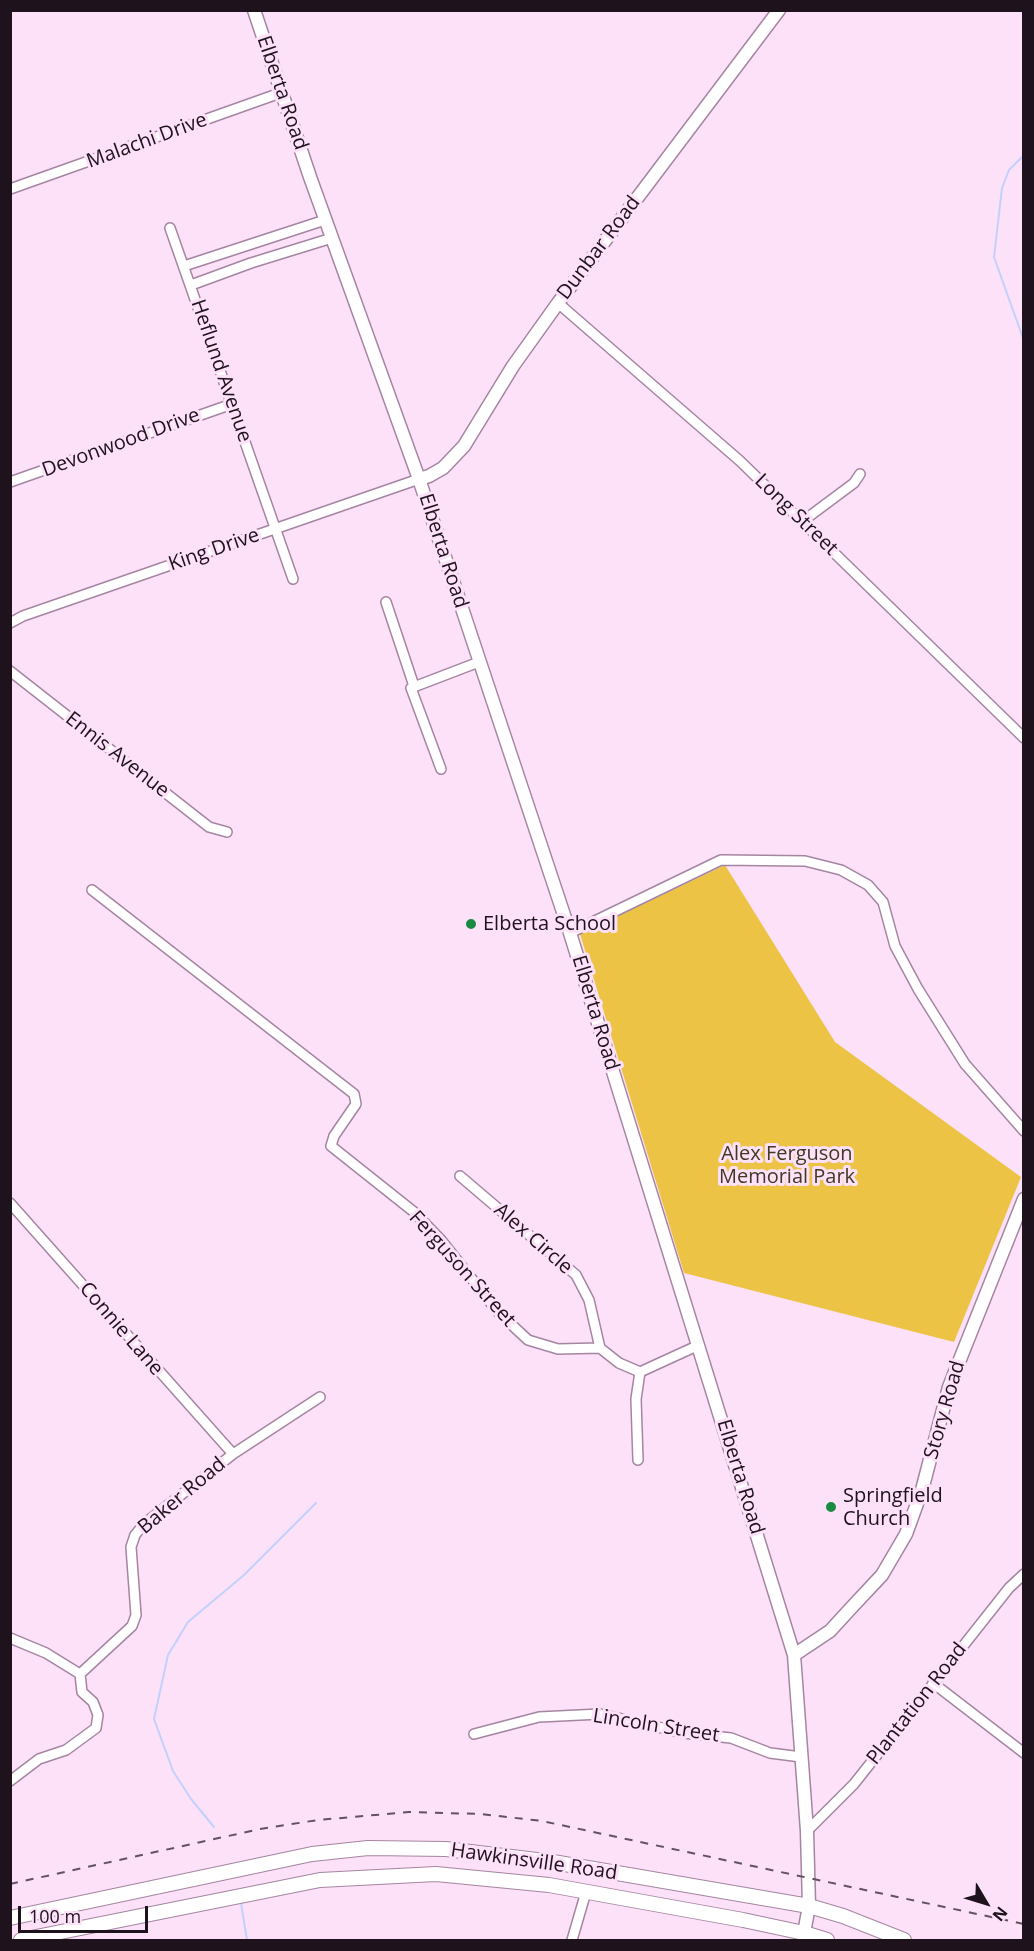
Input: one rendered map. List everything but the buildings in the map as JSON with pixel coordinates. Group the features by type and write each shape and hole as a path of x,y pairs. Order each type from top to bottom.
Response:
{"main road":[{"name":"Hawkinsville Road","path":"10,1918 285,1859 368,1848 487,1852 809,1906 843,1916 904,1941"},
{"name":"Hawkinsville Road","path":"21,1941 320,1880 436,1874 485,1877 586,1892 804,1933 827,1941"}],"street":[{"name":"Elberta Road","path":"254,10 418,479 570,933 794,1655 807,1831 809,1906 804,1933"},
{"name":"Dunbar Road","path":"418,479 443,468 464,446 513,366 558,303 779,10"},
{"name":"Malachi Drive","path":"10,189 283,92"},
{"path":"184,266 326,220"},
{"path":"170,228 191,285"},
{"name":"Heflund Avenue","path":"292,579 277,529 191,285 251,263 332,238"},
{"name":"Long Street","path":"558,303 740,461 803,520 1023,738"},
{"name":"Devonwood Drive","path":"10,482 232,404"},
{"path":"803,520 854,483 860,474"},
{"name":"King Drive","path":"10,623 23,616 418,479"},
{"path":"386,602 414,686"},
{"path":"441,769 411,688 479,662"},
{"name":"Ennis Avenue","path":"10,671 209,827 228,832"},
{"path":"570,933 721,860 806,861 841,870 868,885 883,902 895,946 928,1007 965,1064 1023,1131"},
{"name":"Ferguson Street","path":"92,891 354,1094 356,1104 334,1136 331,1146 414,1212 441,1240 513,1328 528,1340 544,1347 600,1348"},
{"name":"Alex Circle","path":"460,1176 576,1275 589,1300 600,1348"},
{"name":"Story Road","path":"794,1655 830,1631 867,1592 882,1575 906,1534 922,1490 949,1388 1023,1199"},
{"name":"Connie Lane","path":"10,1203 233,1454"},
{"path":"600,1348 619,1363 640,1372 699,1346"},
{"path":"638,1460 636,1399 640,1372"},
{"name":"Baker Road","path":"80,1674 132,1626 136,1615 130,1565 131,1547 135,1535 144,1524 233,1454 320,1397"},
{"name":"Plantation Road","path":"807,1831 854,1784 1023,1574"},
{"path":"10,1638 46,1653 80,1674 82,1692 93,1702 98,1715 96,1728 66,1750 39,1759 10,1781"},
{"path":"933,1683 1023,1753"},
{"name":"Lincoln Street","path":"474,1734 539,1717 600,1714 684,1733 731,1738 770,1753 801,1757"},
{"path":"572,1941 586,1892"}],"green space":[{"name":"Alex Ferguson Memorial Park","path":"725,865 835,1042 1021,1177 954,1342 684,1273 580,934"}],"waterway":[{"path":"1024,155 1009,170 1002,188 994,257 1024,341"},
{"path":"214,1827 191,1799 173,1771 154,1719 168,1655 188,1622 244,1575 316,1503"},
{"path":"241,1903 247,1940"}],"railway":[{"path":"10,1884 260,1829 318,1820 409,1812 481,1814 542,1821 1024,1924"}],"place":[{"name":"Elberta School","path":"471,924"},
{"name":"Springfield Church","path":"831,1507"}]}
